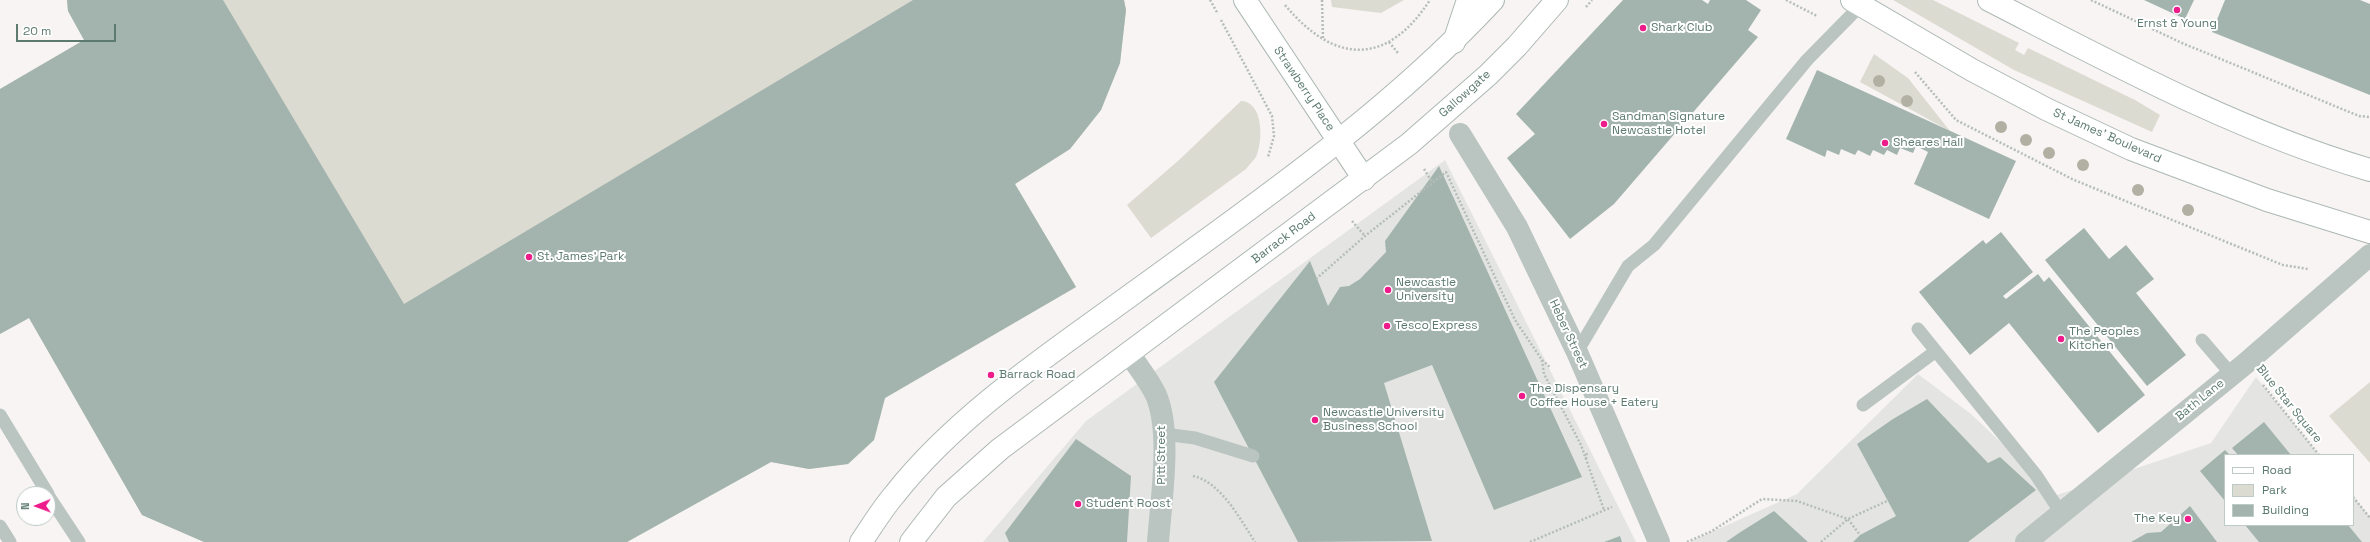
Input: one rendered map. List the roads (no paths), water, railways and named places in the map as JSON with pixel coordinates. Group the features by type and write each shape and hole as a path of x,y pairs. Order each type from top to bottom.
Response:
{"main road":[{"name":"Strawberry Place","path":"1245,0 1364,179"},
{"path":"1454,42 1468,0"},
{"path":"861,542 895,493 950,436 1016,379 1226,226 1390,100 1454,42 1493,0"},
{"name":"Gallowgate","path":"1364,179 1445,114 1488,75 1517,46 1557,0"},
{"path":"1989,0 2209,109 2322,155 2370,170"},
{"name":"St James' Boulevard","path":"1856,2 1972,70 2039,106 2131,149 2267,200 2370,232"},
{"name":"Barrack Road","path":"919,537 946,497 971,473 1129,353 1364,179"}],"street":[{"name":"Heber Street","path":"1460,134 1517,227 1577,352 1660,542"},
{"name":"Bath Lane","path":"2026,542 2238,369 2370,255"},
{"name":"Pitt Street","path":"1129,353 1156,394 1164,434 1158,542"}],"lane":[{"path":"1577,352 1628,266 1654,246 1807,60 1839,27 1856,2"},
{"path":"1918,329 2036,475 2061,513"},
{"path":"2202,340 2238,369"},
{"path":"1863,405 1936,351"},
{"path":"0,415 43,486"},
{"path":"1164,434 1195,438 1253,456"},
{"path":"56,506 79,542"},
{"path":"0,526 10,542"}],"place":[{"name":"Ernst & Young","path":"2177,10"},
{"name":"Shark Club","path":"1643,28"},
{"name":"Sandman Signature Newcastle Hotel","path":"1604,124"},
{"name":"Sheares Hall","path":"1885,143"},
{"name":"St. James' Park","path":"529,257"},
{"name":"Newcastle University","path":"1388,290"},
{"name":"Tesco Express","path":"1387,326"},
{"name":"The Peoples Kitchen","path":"2061,339"},
{"name":"Barrack Road","path":"991,375"},
{"name":"The Dispensary Coffee House + Eatery","path":"1522,396"},
{"name":"Newcastle University Business School","path":"1315,420"},
{"name":"Student Roost","path":"1078,504"},
{"name":"The Key","path":"2188,519"}]}
